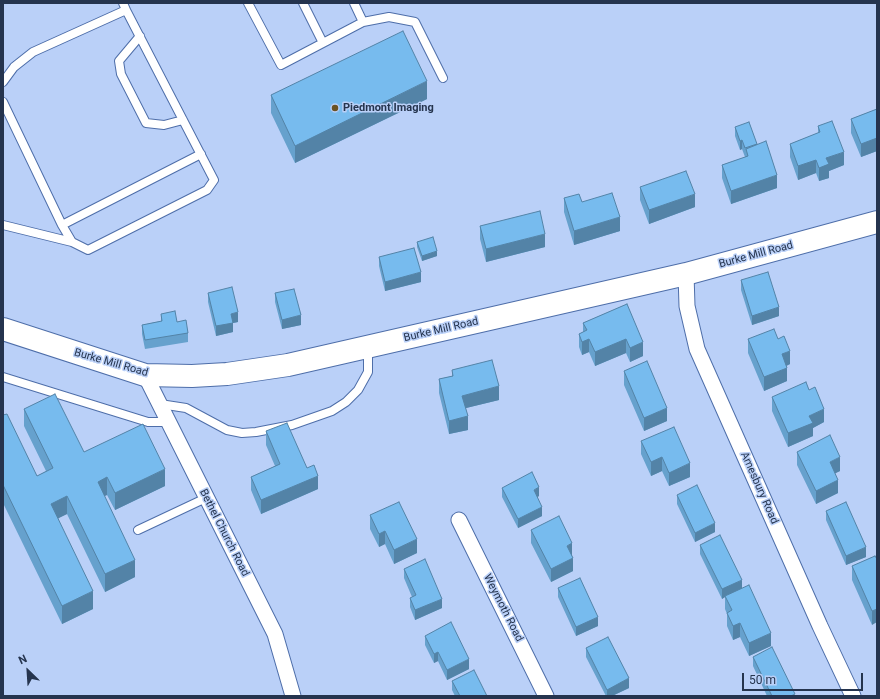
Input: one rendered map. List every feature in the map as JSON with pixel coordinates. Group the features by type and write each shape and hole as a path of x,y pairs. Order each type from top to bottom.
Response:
{"street":[{"name":"Burke Mill Road","path":"3,329 145,375 192,376 227,374 288,365 686,274 877,222"},
{"name":"Amesbury Road","path":"686,274 687,306 697,349 820,626 853,696"},
{"name":"Bethel Church Road","path":"145,375 275,634 293,696"},
{"name":"Weymoth Road","path":"459,520 546,696"}],"lane":[{"path":"248,3 281,65 363,22 389,17 414,22 443,78"},
{"path":"303,3 323,43"},
{"path":"354,3 363,22"},
{"path":"3,82 14,66 33,52 125,6 214,180 208,190 88,250 72,242 3,225"},
{"path":"140,36 119,61 121,74 128,88 146,123 164,125 183,120"},
{"path":"3,102 62,225 72,242"},
{"path":"62,225 201,154"},
{"path":"160,404 186,408 227,430 242,433 256,432 292,425 332,411 346,402 358,390 368,372 368,347"},
{"path":"3,377 148,422 169,422"},
{"path":"138,530 206,498"}],"building":[{"path":"403,31 427,81 295,146 271,95"},
{"path":"877,109 877,138 861,144 851,119"},
{"path":"832,121 844,152 826,158 829,164 819,168 816,160 798,166 790,144 820,132 818,126"},
{"path":"749,122 757,144 745,148 742,140 740,141 735,127"},
{"path":"766,141 777,175 731,191 722,165 748,156 746,149"},
{"path":"686,171 695,194 649,210 640,187"},
{"path":"612,193 620,217 574,231 564,198 579,194 582,202"},
{"path":"540,211 545,234 486,249 480,226"},
{"path":"433,237 437,251 422,256 417,242"},
{"path":"414,248 421,272 385,282 379,257"},
{"path":"768,272 779,307 752,316 741,280"},
{"path":"232,287 238,312 231,314 233,323 216,326 208,293"},
{"path":"294,289 301,315 282,320 275,293"},
{"path":"627,304 643,342 630,348 626,339 595,352 589,339 582,342 579,334 587,330 583,323"},
{"path":"175,311 177,322 186,320 188,333 145,340 142,325 162,321 161,314"},
{"path":"774,329 778,339 784,336 790,351 782,354 787,368 764,377 748,339"},
{"path":"492,360 499,386 462,396 468,416 449,421 439,379 453,376 452,370"},
{"path":"647,361 667,408 644,418 624,371"},
{"path":"806,382 809,390 815,387 824,409 809,416 813,423 788,433 772,397"},
{"path":"55,394 84,452 143,424 165,469 115,493 107,477 98,482 135,560 105,574 67,496 51,504 93,591 62,606 3,485 3,415 7,414 37,476 53,468 24,409"},
{"path":"287,423 307,468 314,465 318,476 261,500 251,477 280,464 266,431"},
{"path":"674,427 690,463 669,473 662,457 651,462 641,441"},
{"path":"830,435 840,457 830,462 838,480 816,491 797,452"},
{"path":"532,472 539,487 534,490 542,507 518,519 502,488"},
{"path":"697,485 715,523 695,533 677,495"},
{"path":"399,502 417,539 394,550 385,531 379,534 370,515"},
{"path":"846,502 866,547 846,556 826,511"},
{"path":"559,516 572,543 567,546 573,558 551,569 531,530"},
{"path":"720,535 742,580 722,589 700,545"},
{"path":"875,556 877,559 877,609 872,611 852,566"},
{"path":"425,559 442,599 415,610 410,598 416,595 404,569"},
{"path":"580,578 598,617 576,627 558,588"},
{"path":"749,585 771,633 749,643 740,623 733,626 727,613 732,610 725,596"},
{"path":"451,622 469,659 447,670 438,652 434,654 425,636"},
{"path":"608,637 629,678 607,690 586,648"},
{"path":"772,647 795,694 791,696 772,696 753,657"},
{"path":"474,670 487,696 460,696 452,681"}],"place":[{"name":"Piedmont Imaging","path":"335,108"}]}
